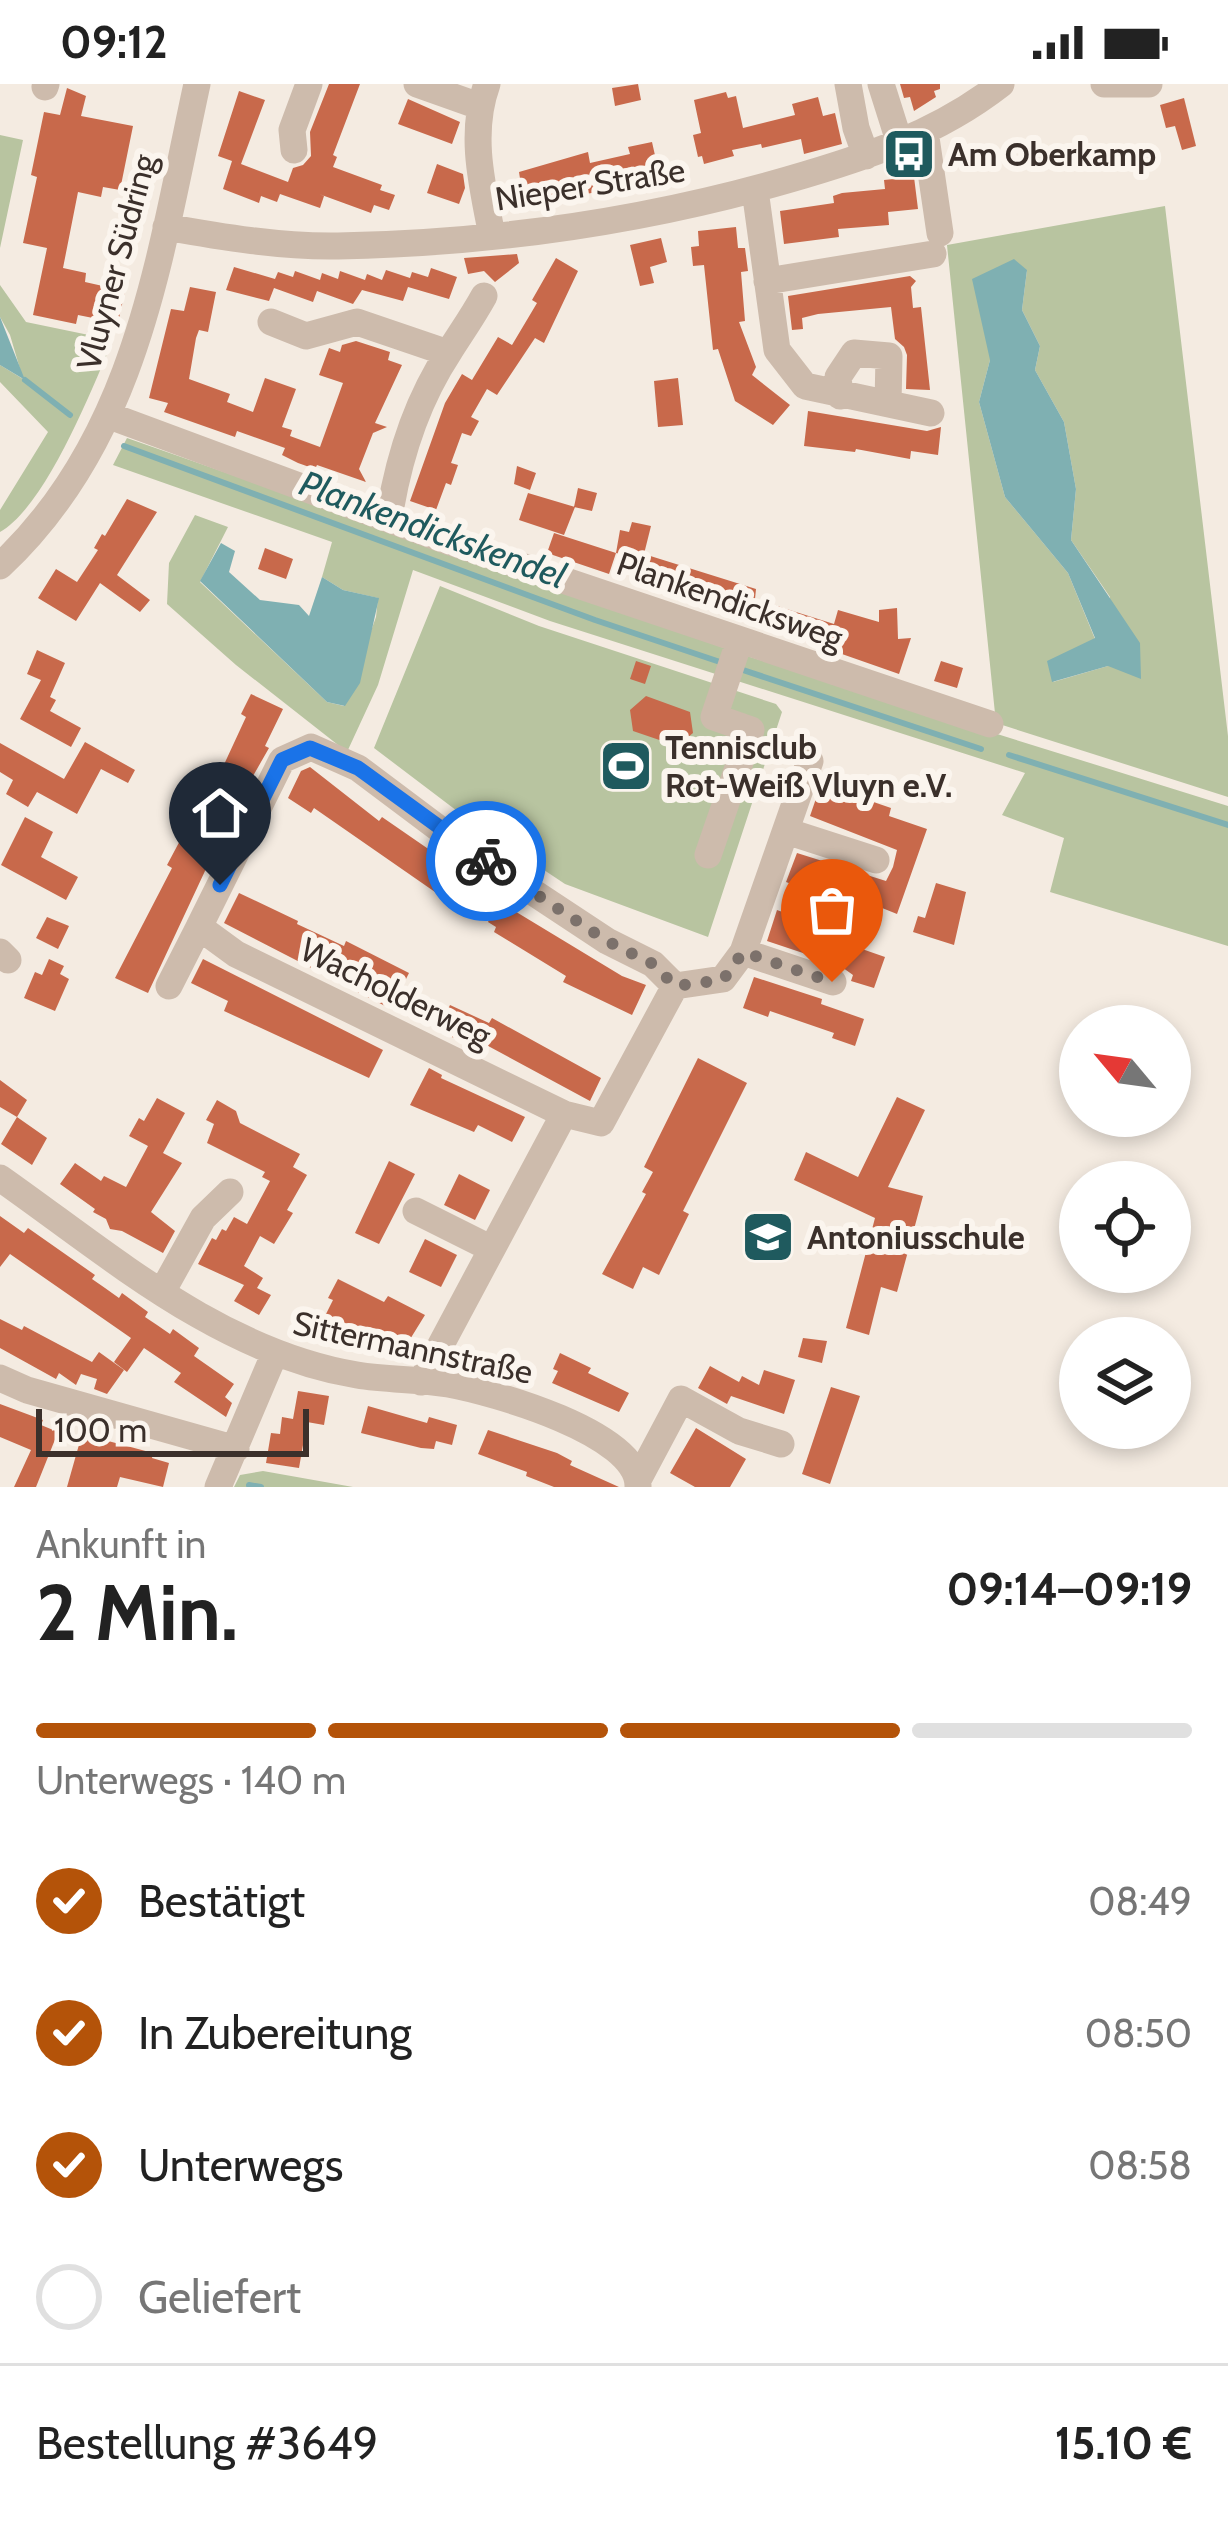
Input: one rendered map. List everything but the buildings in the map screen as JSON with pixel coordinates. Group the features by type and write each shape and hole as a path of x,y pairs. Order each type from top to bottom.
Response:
{"street":[{"name":"Vluyner Südring","path":"0,566 69,485 110,416 141,329 197,84"},
{"path":"294,150 292,130 309,84"},
{"path":"417,84 483,95 478,160 492,236"},
{"path":"848,84 866,157"},
{"path":"767,281 936,244 912,138 881,84"},
{"name":"Nieper Straße","path":"166,227 333,247 492,236 658,215 866,157 912,138 1001,84"},
{"path":"1104,84 1149,84"},
{"path":"755,190 777,350 805,386 931,413"},
{"path":"389,518 395,477 414,420 484,296"},
{"path":"271,322 306,335 357,322 448,353"},
{"path":"840,397 838,377 854,353 889,356 888,404"},
{"name":"Plankendicksweg","path":"110,416 739,642 990,724"},
{"path":"708,855 751,730 714,717 739,642"},
{"path":"169,986 282,760 310,748 358,768 454,840 607,941 653,964 675,986"},
{"path":"675,986 723,980 743,952 811,760"},
{"path":"786,831 876,860"},
{"name":"Wacholderweg","path":"200,927 236,954 564,1114"},
{"path":"743,952 832,982"},
{"path":"421,1382 564,1114 601,1123 675,986"},
{"name":"Sittermannstraße","path":"0,1178 162,1292 274,1354 358,1376 448,1384 516,1402 584,1430 623,1453 647,1484"},
{"path":"162,1292 203,1218 230,1192"},
{"path":"416,1211 492,1249"},
{"path":"218,1487 274,1354"},
{"path":"0,1378 27,1390 236,1449"},
{"name":"Sittermannstraße","path":"647,1484 681,1399 739,1431 781,1444"}],"green space":[{"path":"0,135 23,140 0,248"},
{"path":"1165,206 1228,736 1228,797 996,723 947,245","holes":["1027,270 1022,310 1040,346 1035,370 1064,422 1076,489 1071,540 1110,597 1108,666 1053,682 1095,639 1068,573 1005,497 979,402 990,360"]},
{"path":"0,285 26,322 113,340 50,473 34,498 0,532 0,510 48,432 0,382 0,365 23,379 0,317"},
{"path":"127,438 747,656 1228,806 1228,946 1050,892 1064,838 1002,815 1025,773 550,621 413,570 378,685 347,752 167,604 169,563 195,515 228,527 200,582 327,702 344,706 376,617 378,598 343,590 322,577 332,542 113,465"},
{"name":"Tennisclub Rot-Weiß Vluyn e.V.","path":"440,586 539,626 776,704 782,712 708,937 565,884 374,748"},
{"path":"263,1471 353,1487 234,1487 240,1475"}],"water":[{"path":"1014,259 1027,270 1022,310 1040,346 1035,370 1064,422 1076,489 1071,540 1140,643 1141,679 1108,666 1052,682 1047,661 1095,638 1068,573 1005,497 979,402 990,360 972,279"},
{"path":"0,317 25,380 0,365"},
{"path":"221,543 235,551 229,572 260,600 299,605 309,616 322,577 343,590 379,598 360,683 345,706 327,702 200,581"}],"waterway":[{"name":"Plankendickskendel","path":"25,380 70,415"},
{"name":"Plankendickskendel","path":"124,446 723,663"},
{"name":"Plankendickskendel","path":"740,669 981,749"},
{"name":"Plankendickskendel","path":"1009,755 1228,825"},
{"path":"249,1485 261,1487"}],"way so far":[{"path":"486,861 607,941 653,964 675,986 723,980 743,952 832,982"}],"place":[{"name":"Am Oberkamp","path":"909,154"},
{"name":"Tennisclub Rot-Weiß Vluyn e.V.","path":"626,766"},
{"name":"Antoniusschule","path":"768,1237"}],"route":[{"path":"220,885 282,760 310,748 358,768 486,861"}]}
